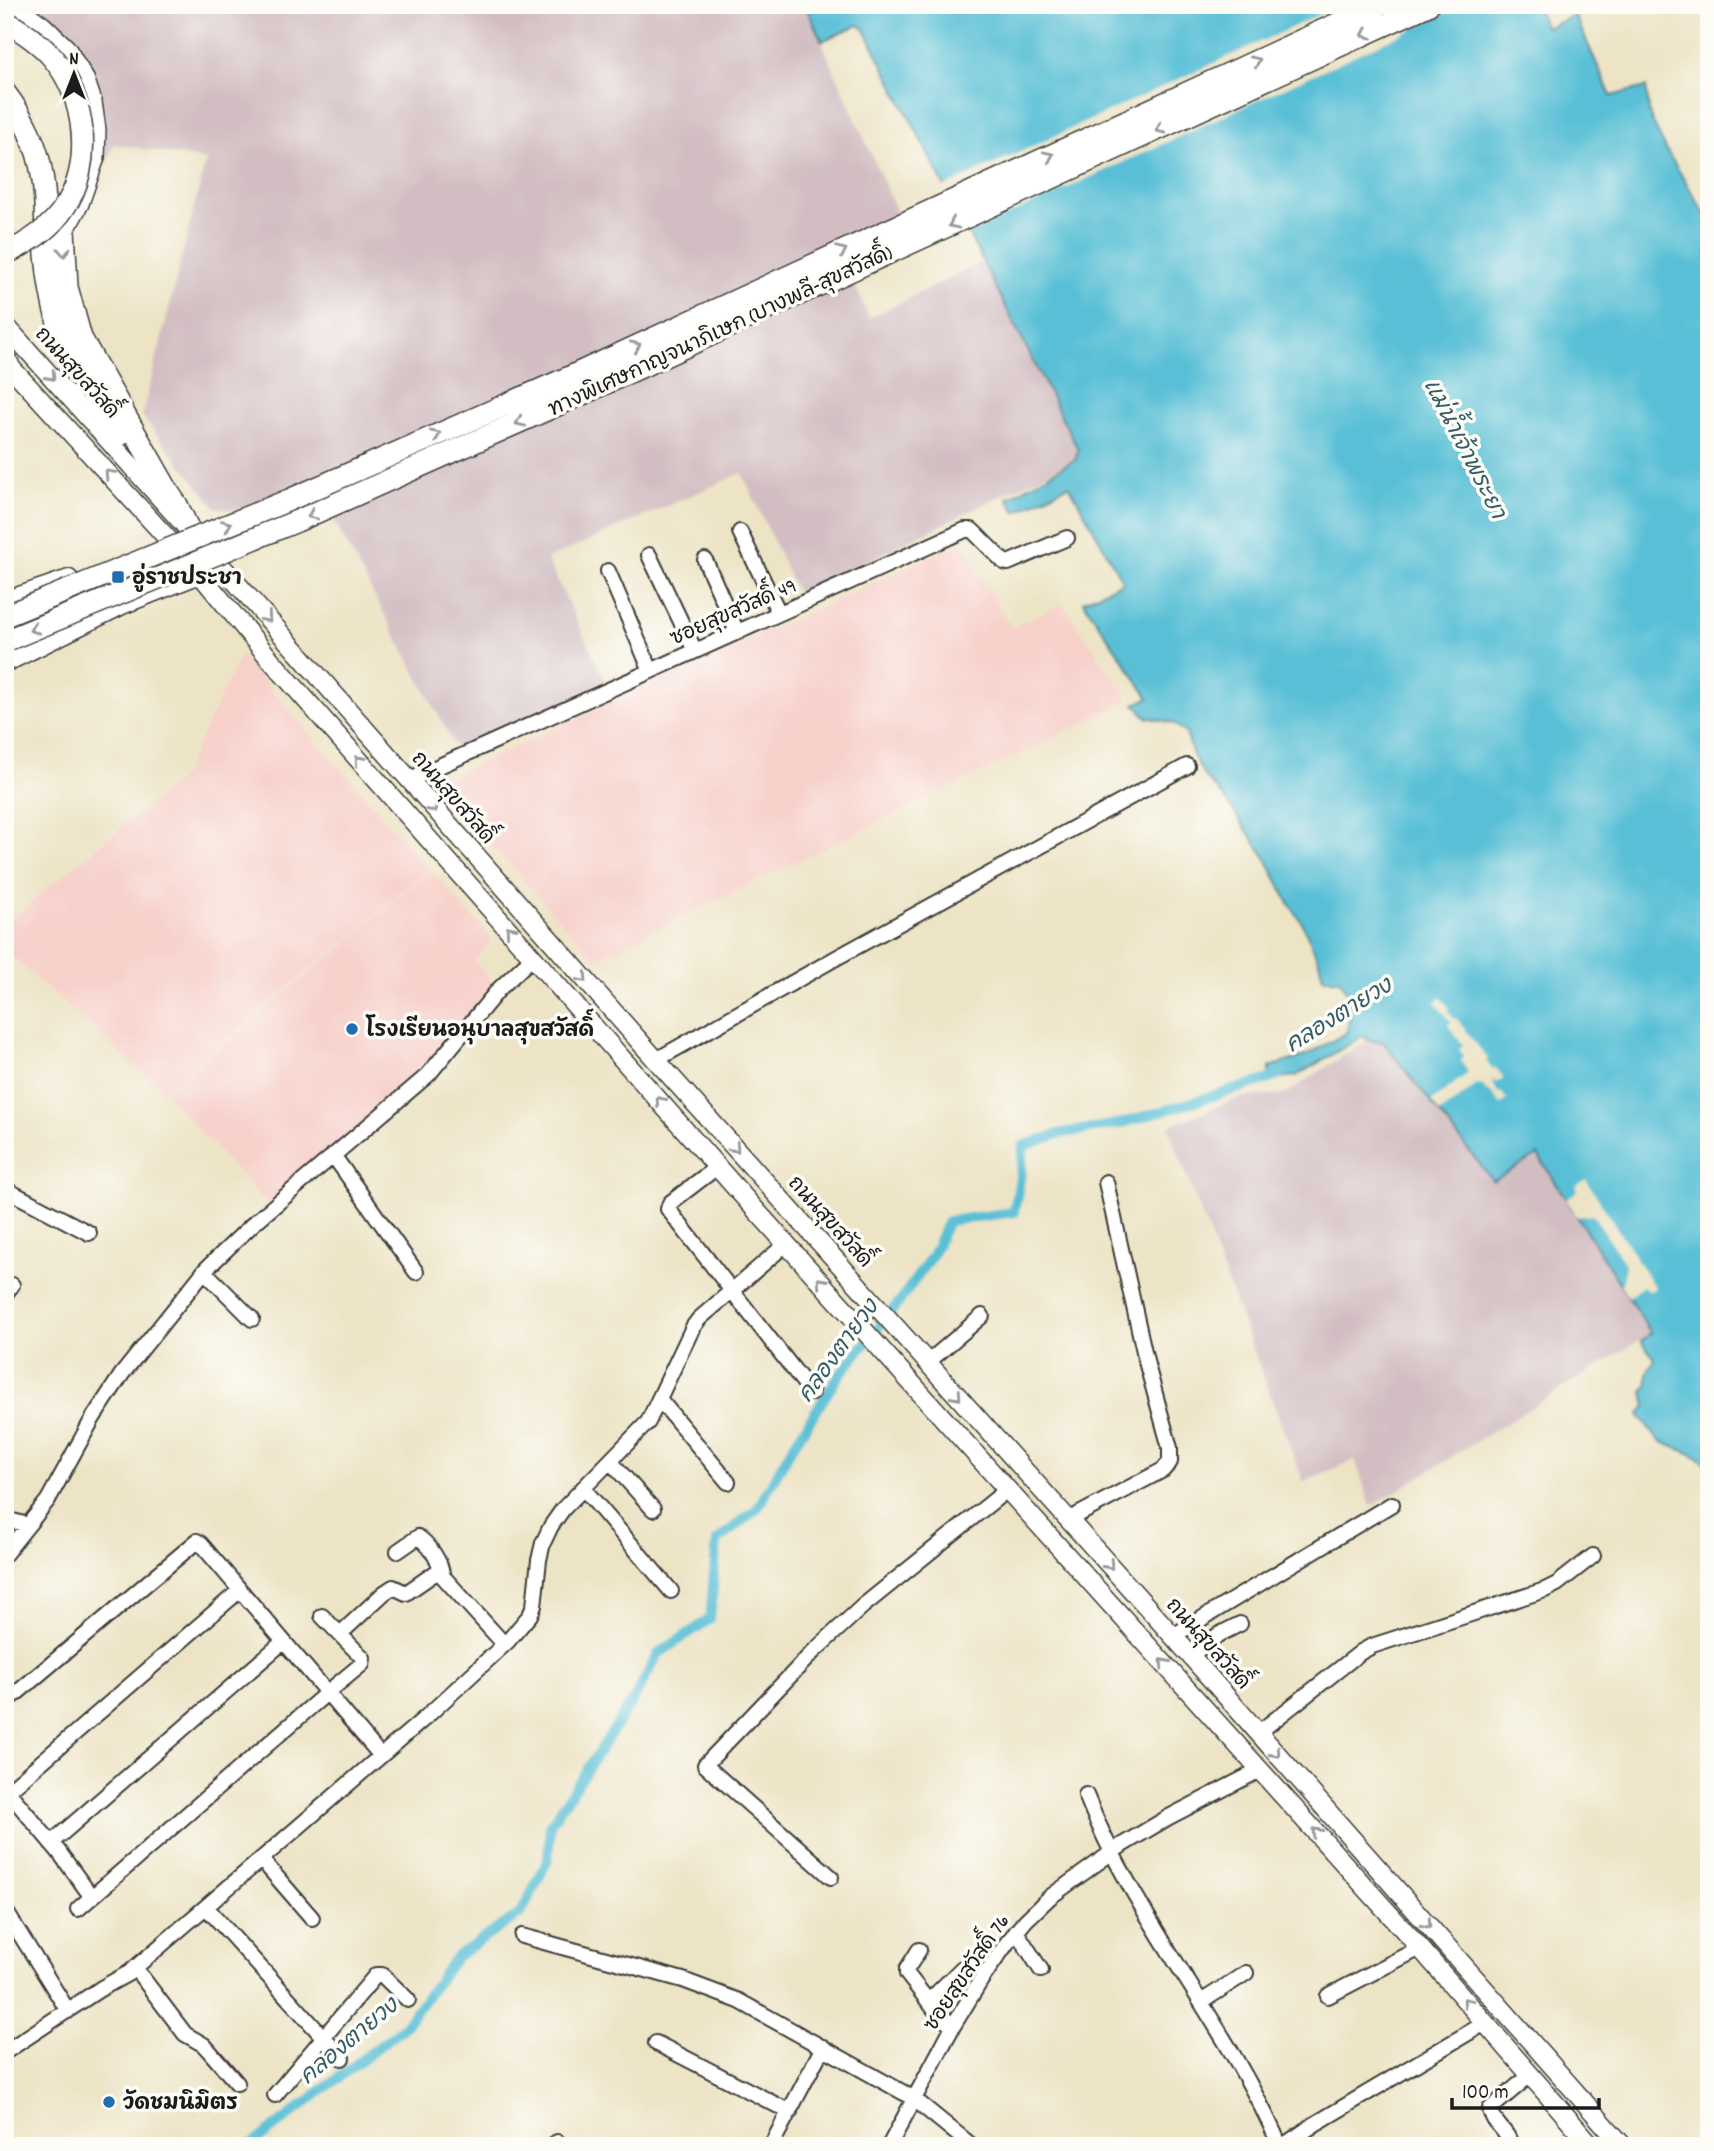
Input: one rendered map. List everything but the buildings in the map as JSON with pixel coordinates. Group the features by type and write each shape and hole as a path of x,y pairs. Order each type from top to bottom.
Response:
{"highway":[{"path":"7,5 42,27 65,49 84,81 96,130 94,157 78,204 64,229 67,287 80,338 189,530"},
{"name":"ทางพิเศษกาญจนาภิเษก (บางพลี-สุขสวัสดิ์)","path":"5,616 289,500 574,375 1378,5"},
{"name":"ทางพิเศษกาญจนาภิเษก (บางพลี-สุขสวัสดิ์)","path":"5,641 335,505 1428,5"},
{"path":"5,21 24,32 52,58 69,84 81,121 83,149 77,181 64,209 37,235 5,254"},
{"path":"5,93 14,104 31,138 42,173 46,256 58,325 75,366 103,410 168,491"}],"main road":[{"name":"ถนนสุขสวัสดิ์","path":"5,325 656,1060 1258,1732 1623,2146"},
{"path":"6,363 169,539 270,659 717,1167 1420,1948 1592,2146"},
{"path":"5,601 56,584 189,530"},
{"path":"5,663 122,605 200,574"},
{"path":"786,1244 805,1227"}],"street":[{"name":"ซอยสุขสวัสดิ์ 49","path":"408,779 965,530 972,530 1004,562 1009,563 1067,538"},
{"path":"740,531 779,613"},
{"path":"649,555 695,651"},
{"path":"705,560 737,632"},
{"path":"608,572 651,671"},
{"path":"656,1060 1187,766"},
{"path":"5,1554 48,1500 93,1418 122,1374 204,1271 254,1223 428,1075 499,989 533,957"},
{"path":"333,1156 416,1272"},
{"path":"717,1167 670,1203 668,1209 812,1393"},
{"path":"1068,1520 1163,1470 1170,1462 1170,1448 1147,1364 1106,1182"},
{"path":"5,1189 89,1233"},
{"path":"5,2052 135,1968 381,1756 505,1644 530,1615 534,1606 539,1560 551,1526 564,1508 648,1422 693,1327 786,1244"},
{"path":"204,1271 252,1319"},
{"path":"928,1363 982,1316"},
{"path":"660,1400 728,1482"},
{"path":"610,1461 653,1509"},
{"path":"583,1488 671,1591"},
{"path":"831,1877 705,1765 813,1652 863,1606 1008,1489"},
{"path":"1172,1636 1392,1504"},
{"path":"5,1519 28,1525"},
{"path":"398,1551 418,1537 422,1539 437,1559 442,1573"},
{"path":"5,1703 197,1541 381,1756"},
{"path":"1258,1732 1372,1646 1545,1590 1593,1556"},
{"path":"340,1634 393,1587 407,1592 438,1571 505,1644"},
{"path":"91,1896 7,1789 239,1591"},
{"path":"78,1909 364,1661 322,1616"},
{"path":"1190,1656 1218,1635 1240,1624"},
{"path":"51,1843 283,1642"},
{"name":"ซอยสุขสวัสดิ์ 76","path":"889,2146 913,2098 981,1980 1016,1931 1050,1896 1169,1817 1260,1770"},
{"path":"1086,1795 1112,1854 1247,2077 1281,2146 1485,2023"},
{"path":"261,1859 312,1918"},
{"path":"206,1907 342,2059"},
{"path":"5,1910 68,2011"},
{"path":"1016,1931 1041,1970"},
{"path":"522,1936 683,1980 739,2001 913,2098 972,2146"},
{"path":"1328,1996 1420,1948"},
{"path":"919,1950 906,1974 935,2010 953,2026"},
{"path":"135,1968 185,2034 199,2040 237,2083"},
{"path":"929,2001 962,1968"},
{"path":"1201,2002 1246,1973"},
{"path":"275,2095 376,1975 382,1975 408,2000"},
{"path":"656,2043 790,2112"},
{"path":"771,2146 823,2047"},
{"path":"1511,2146 1510,2138 1492,2118 1490,2109 1530,2075"}],"shaded area":[{"path":"27,5 790,5 792,8 805,5 907,235 847,267 869,318 983,262 1078,449 1076,459 798,595 742,473 547,559 606,682 456,748 332,517 216,508 142,416 206,160 114,144 104,168 104,114 95,73 72,43"},
{"path":"962,542 1011,628 1063,604 1129,701 595,959 435,783"},
{"path":"240,655 429,869 164,1092 5,950 5,924 183,776"},
{"name":"โรงเรียนอนุบาลสุขสวัสดิ์","path":"431,870 492,939 474,961 496,986 425,1072 268,1205 166,1094"},
{"path":"1368,1040 1383,1042 1493,1181 1538,1155 1651,1333 1371,1507 1355,1460 1303,1481 1168,1126 1242,1097 1285,1094"}],"water":[{"name":"แม่น้ำเจ้าพระยา","path":"805,5 1536,5 1546,28 1575,15 1611,96 1646,87 1650,117 1668,153 1709,221 1708,1464 1692,1454 1659,1441 1639,1415 1646,1406 1643,1392 1648,1383 1648,1372 1654,1362 1654,1358 1641,1341 1651,1333 1538,1155 1493,1181 1383,1042 1368,1040 1363,1036 1296,1076 1269,1079 1270,1067 1305,1056 1346,1033 1350,1012 1347,993 1340,980 1323,978 1319,961 1301,921 1264,855 1223,796 1205,777 1193,755 1186,733 1173,723 1147,717 1135,704 1149,698 1083,601 1123,582 1069,485 1016,512 1008,498 1076,459 1078,449 864,28 858,25 822,41"}],"pier":[{"path":"1340,5 1464,5 965,235 942,188"},
{"path":"1441,997 1454,1019 1456,1018 1488,1059 1486,1061 1492,1069 1496,1068 1504,1078 1497,1083 1494,1079 1492,1081 1498,1093 1501,1092 1507,1100 1501,1104 1490,1091 1478,1084 1440,1113 1431,1102 1468,1073 1461,1060 1464,1056 1459,1049 1463,1045 1448,1025 1451,1021 1435,1003"},
{"path":"1586,1179 1655,1288 1649,1292 1643,1286 1628,1297 1620,1284 1623,1281 1625,1264 1593,1215 1577,1217 1566,1199 1578,1191 1576,1186"}],"waterway":[{"name":"คลองตายวง","path":"250,2146 404,2027 456,1957 521,1913 548,1860 550,1825 634,1699 658,1654 710,1619 717,1541 757,1509 790,1451 838,1377 900,1301 933,1254 948,1221 1014,1212 1023,1146 1058,1134 1123,1123 1281,1073"}],"place":[{"name":"อู่ราชประชา","path":"118,577"},
{"name":"โรงเรียนอนุบาลสุขสวัสดิ์","path":"352,1029"},
{"name":"วัดชมนิมิตร","path":"109,2102"}]}
